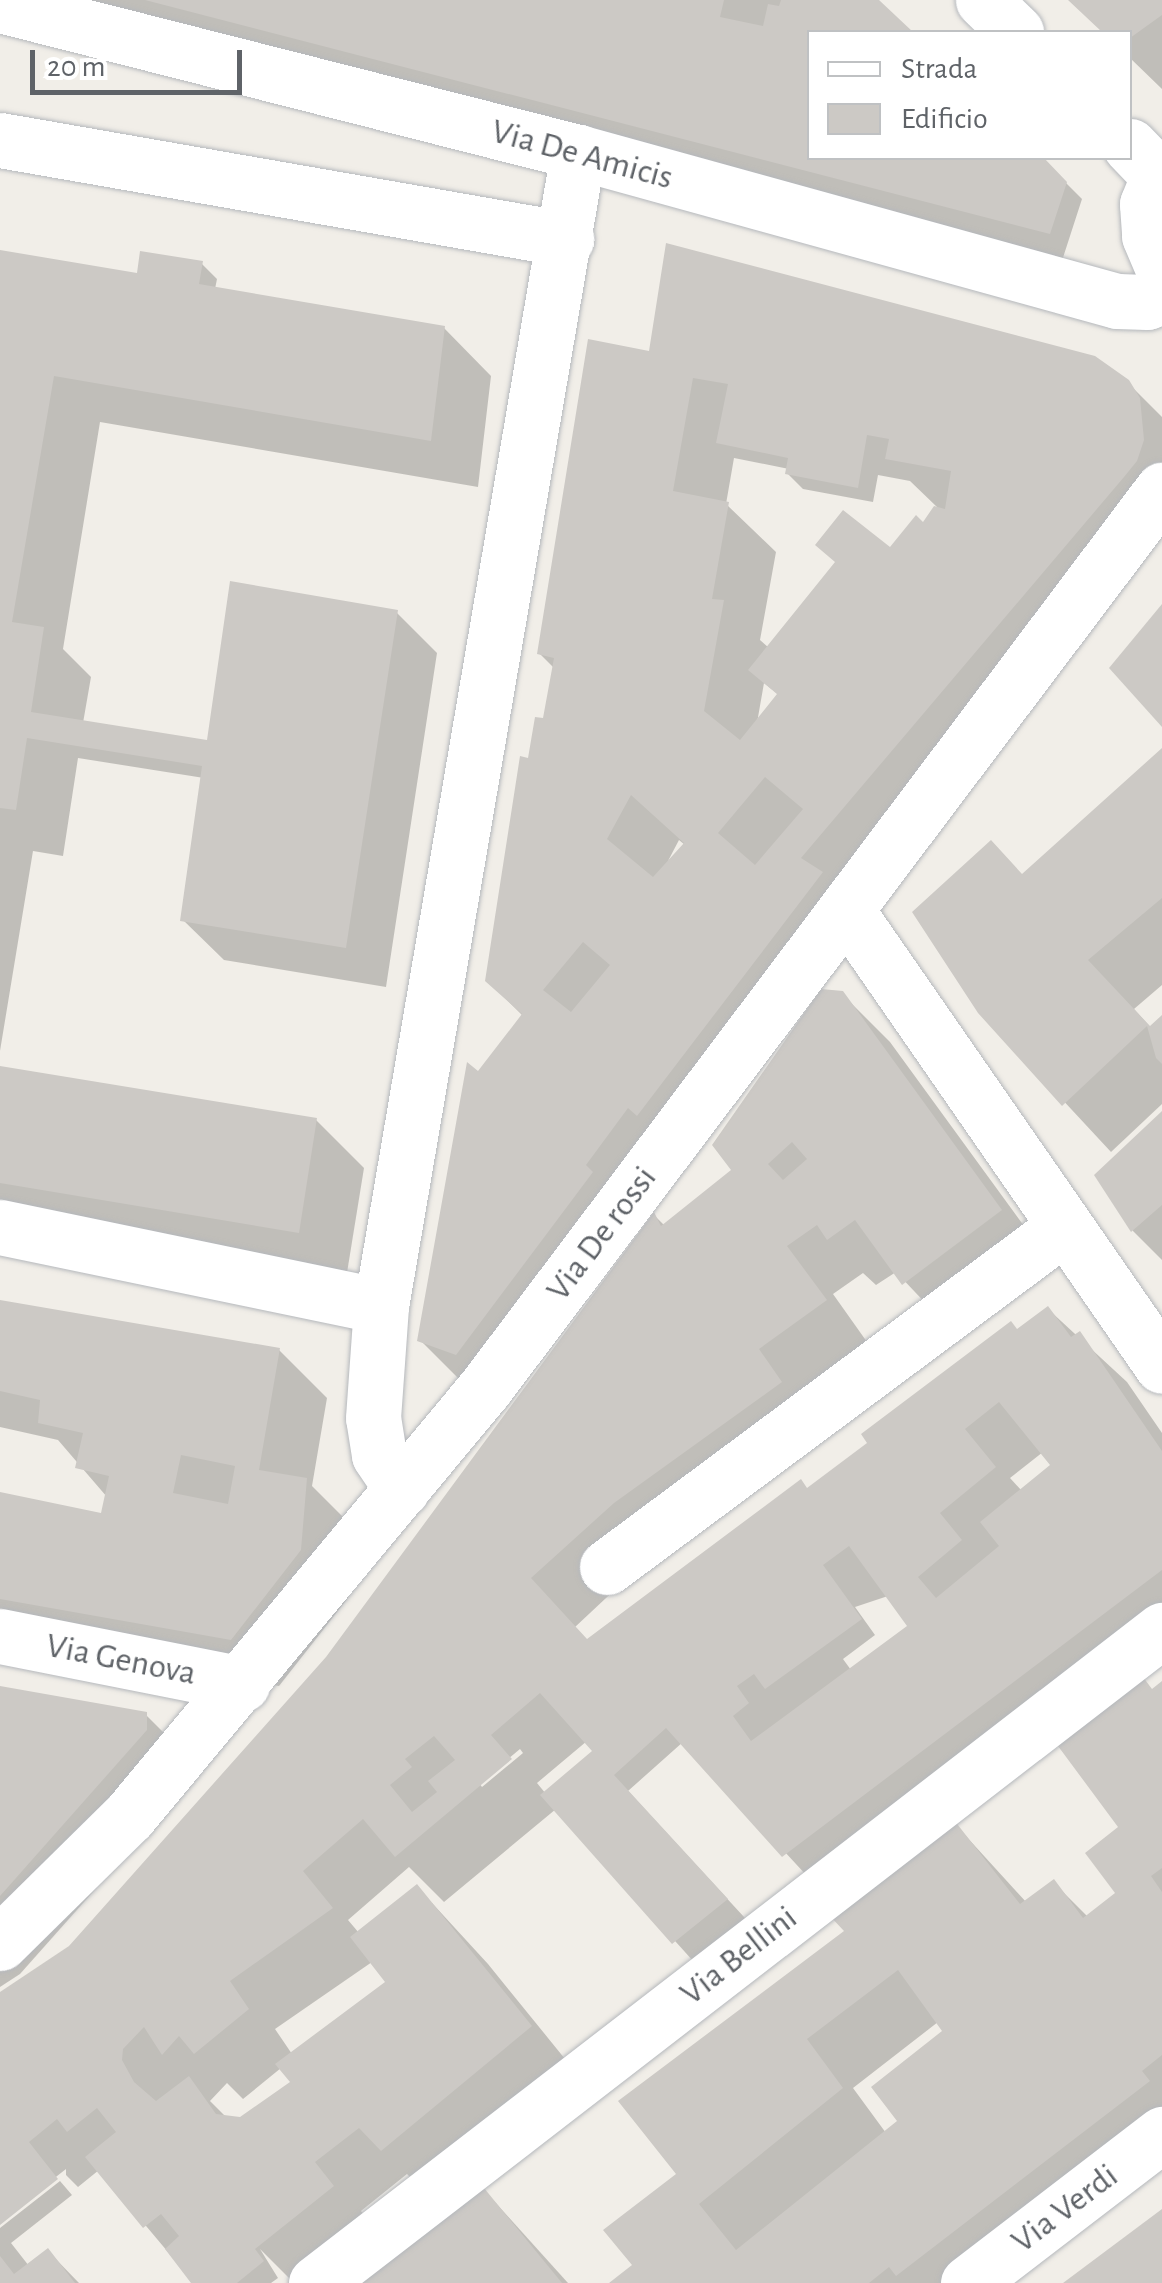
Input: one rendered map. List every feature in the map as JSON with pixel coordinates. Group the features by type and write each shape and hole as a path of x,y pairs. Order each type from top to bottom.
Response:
{"street":[{"path":"983,0 1014,30"},
{"name":"Via De Amicis","path":"0,6 578,152 1117,301 1147,302 1162,296"},
{"path":"0,140 566,239"},
{"path":"402,1490 380,1455 373,1418 382,1306 578,152"},
{"path":"1150,162 1148,236 1162,267"},
{"name":"Via De rossi","path":"0,1943 129,1816 485,1388 1162,490"},
{"path":"847,911 1162,1366"},
{"path":"0,1227 382,1306"},
{"path":"607,1567 1063,1228"},
{"name":"Via Bellini","path":"316,2283 1162,1630"},
{"name":"Via Genova","path":"0,1636 242,1684"},
{"name":"Via Verdi","path":"968,2283 1162,2134"}],"building":[{"path":"145,0 724,0 720,17 763,26 768,4 779,6 781,0 879,0 911,30 807,30 807,160 1046,160 1067,182 1050,234"},
{"path":"1068,0 1162,0 1162,15 1132,37 1132,30 1100,30"},
{"path":"666,243 1095,356 1129,380 1140,398 1144,440 1137,461 1124,477 801,858 823,872 637,1116 628,1108 586,1165 593,1172 456,1355 417,1341 467,1062 478,1071 522,1014 485,981 520,756 528,758 535,717 543,718 554,658 537,654 588,339 649,351","holes":["693,378 728,384 716,443 788,458 785,474 858,488 867,435 889,439 885,459 951,471 945,509 934,506 923,522 916,515 890,547 843,510 815,545 835,562 748,670 777,694 740,740 704,711 724,600 712,599 729,502 673,491","765,777 803,809 755,865 718,833","631,795 684,843 653,877 607,839","583,942 610,965 571,1012 543,990"]},
{"path":"0,250 137,273 140,251 203,261 199,284 445,326 431,441 54,376 12,622 44,627 31,712 207,740 230,581 398,610 346,948 180,921 202,766 27,738 16,810 0,808"},
{"path":"1162,604 1162,727 1109,668"},
{"path":"1162,748 1162,898 1088,960 1150,1026 1162,1015 1162,1064 1156,1058 1147,1026 1062,1106 978,1013 912,912 991,840 1022,874"},
{"path":"821,989 843,991 1002,1210 902,1285 855,1220 827,1240 817,1225 787,1246 827,1300 759,1349 782,1382 614,1503 531,1578 587,1639 801,1479 807,1488 867,1443 861,1434 1011,1321 1017,1329 1048,1306 1071,1337 1080,1331 1162,1451 1162,1570 782,1857 666,1728 614,1775 728,1899 672,1944 540,1795 592,1751 540,1693 491,1735 512,1759 395,1857 363,1819 303,1871 333,1908 230,1981 249,2009 194,2054 179,2036 162,2055 144,2027 123,2049 122,2060 134,2082 156,2101 189,2076 216,2114 240,2117 290,2082 275,2064 385,1982 350,1937 417,1884 532,2026 381,2151 359,2128 315,2162 334,2186 255,2249 264,2261 237,2283 191,2283 165,2249 179,2236 161,2214 143,2228 85,2157 116,2132 97,2108 67,2132 57,2119 29,2142 58,2179 0,2225 0,1992 69,1946 326,1657 654,1212 661,1226 731,1170 712,1145","holes":["792,1142 807,1159 783,1180 768,1164","999,1402 1050,1465 980,1522 999,1546 936,1598 918,1577 962,1540 940,1513 996,1467 965,1429","849,1546 907,1626 751,1741 733,1716 749,1703 737,1686 754,1674 765,1689 862,1619 823,1565","434,1736 455,1760 428,1781 437,1792 412,1812 390,1785 412,1767 405,1759"]},
{"path":"0,1066 317,1118 299,1233 0,1183"},
{"path":"1162,1111 1162,1205 1131,1232 1094,1175"},
{"path":"0,1300 280,1348 259,1470 307,1478 301,1550 231,1640 0,1599 0,1492 101,1513 109,1476 75,1468 83,1433 38,1423 40,1400 0,1391","holes":["181,1455 235,1466 228,1504 173,1493"]},
{"path":"1143,1677 1152,1689 1162,1681 1162,1868 1151,1876 1162,1892 1162,2055 1142,2071 1150,2081 896,2276 889,2267 869,2283 609,2283 632,2265 603,2230 676,2174 618,2101 844,1931 828,1914 954,1820 1020,1904 1054,1879 1083,1918 1115,1893 1085,1853 1118,1827 1055,1742","holes":["898,1970 942,2031 871,2087 897,2121 736,2250 699,2204 843,2088 807,2039"]},
{"path":"0,1686 147,1712 147,1730 0,1896"},
{"path":"475,2177 562,2283 334,2283"},
{"path":"1162,2209 1162,2283 1063,2283"},
{"path":"48,2248 75,2283 0,2283 0,2256 14,2274"}]}
